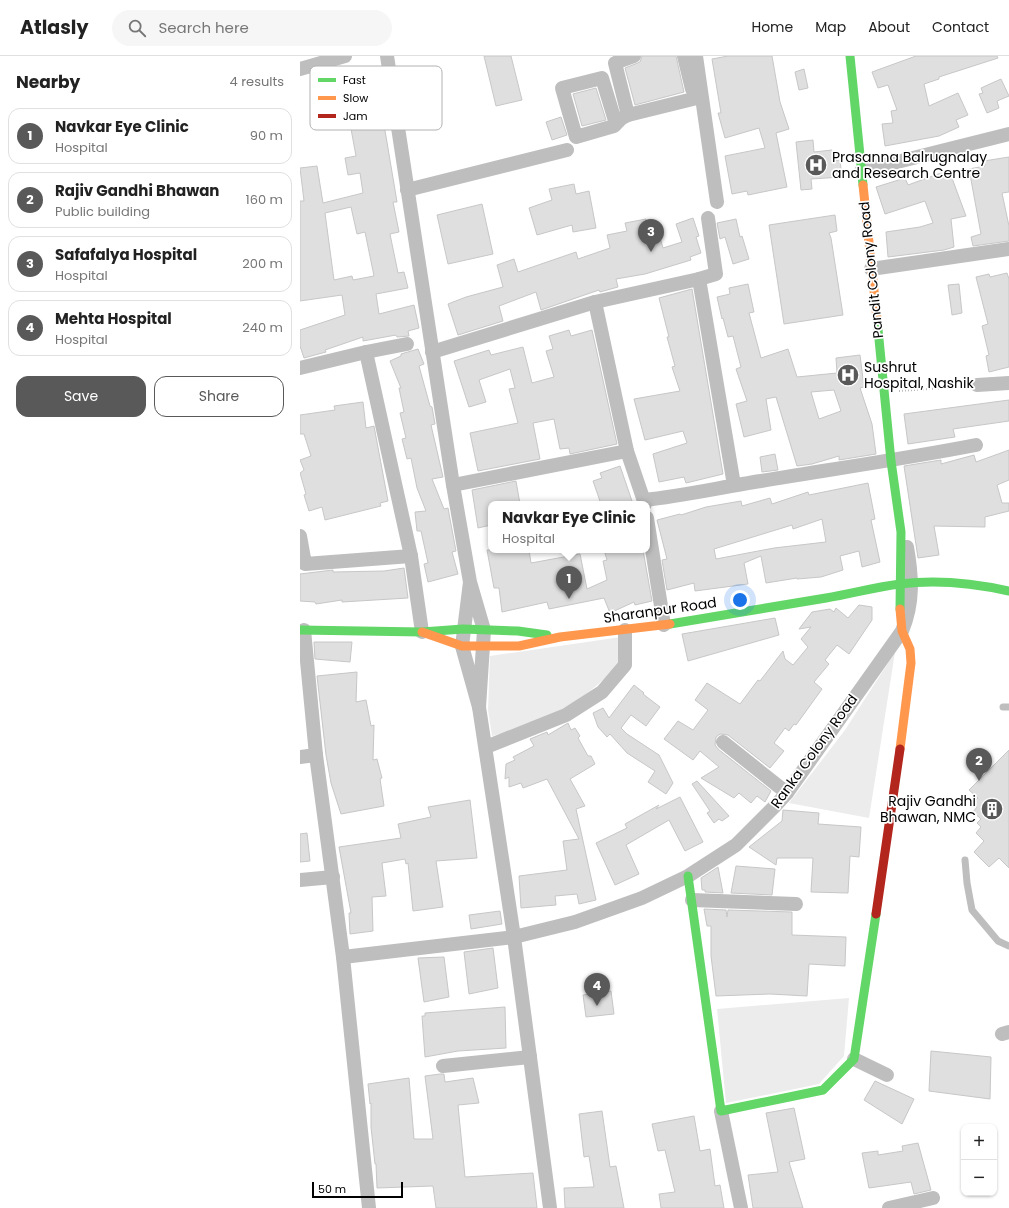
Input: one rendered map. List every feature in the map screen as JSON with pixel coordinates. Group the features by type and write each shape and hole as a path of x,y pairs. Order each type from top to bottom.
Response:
{"street":[{"path":"310,66 345,56"},
{"path":"387,56 388,66"},
{"path":"628,115 615,63 634,56"},
{"path":"684,56 694,78 717,202"},
{"path":"694,78 696,56"},
{"name":"Pandit Colony Road","path":"854,57 861,171 891,461 901,532 907,545 903,592"},
{"path":"300,69 310,66"},
{"path":"616,124 602,78 562,88 576,137 614,126 616,124 619,118 628,115 698,98"},
{"path":"398,130 453,485 470,582 484,630 479,707"},
{"path":"861,171 1009,134"},
{"path":"407,190 567,150"},
{"path":"432,352 595,302 699,280 716,274 708,218"},
{"path":"871,269 1009,249"},
{"path":"699,280 734,485"},
{"path":"595,302 627,451 644,501"},
{"path":"300,368 407,344"},
{"path":"366,352 411,556 422,632"},
{"path":"977,385 1009,383"},
{"path":"650,501 734,485 891,461 976,445"},
{"path":"453,485 627,451"},
{"path":"300,536 303,564 411,556"},
{"path":"650,537 664,625"},
{"path":"470,582 462,646 479,707 486,747 514,937 550,1208"},
{"name":"Sharanpur Road","path":"857,593 869,597 980,584 1009,593"},
{"name":"Sharanpur Road","path":"422,632 462,646 519,646 560,637 664,625 857,593 875,587 903,592"},
{"name":"Ranka Colony Road","path":"343,957 514,937 575,922 642,898 688,876 736,845 787,792 902,631 908,617 903,592"},
{"name":"Sharanpur Road","path":"974,594 1009,593"},
{"name":"Sharanpur Road","path":"302,630 422,632 463,629 518,631 560,637"},
{"path":"302,630 316,755 343,957 369,1208"},
{"path":"486,747 566,715 602,692 625,665 625,630"},
{"path":"721,1111 824,1090 854,1059 908,693 911,663 910,650 902,631"},
{"path":"723,742 787,792"},
{"path":"300,757 316,755"},
{"path":"688,876 721,1111 741,1208"},
{"path":"300,880 333,877"},
{"path":"692,900 796,904"},
{"path":"443,1066 530,1057"},
{"path":"854,1059 887,1076"},
{"path":"888,1208 933,1198"}],"lane":[{"path":"965,860 967,883 972,910 998,941 1009,946"}],"path":[{"path":"884,392 959,387"}],"shaded area":[{"path":"621,637 621,662 594,688 579,699 546,717 528,725 492,736 488,710 490,656"},
{"path":"895,652 869,818 789,803 845,730"},
{"path":"849,998 844,1056 819,1084 726,1103 717,1009"}],"building":[{"path":"484,56 511,56 522,100 496,106"},
{"path":"642,56 676,56 684,92 635,105 625,68 640,62"},
{"path":"728,56 772,56 780,102 789,129 776,133 787,187 748,195 747,191 732,194 725,156 765,148 759,128 725,138 718,113 721,113 712,59"},
{"path":"916,56 997,56 998,58 939,77 939,79 924,84 929,106 958,93 968,115 956,120 959,127 939,136 885,146 882,124 893,123 891,111 897,110 888,85 878,88 872,72"},
{"path":"804,69 808,88 799,90 795,72"},
{"path":"1001,79 1009,96 997,101 999,108 987,113 979,94 983,93 981,88"},
{"path":"596,88 606,120 582,126 573,94"},
{"path":"561,117 567,135 552,140 546,122"},
{"path":"351,130 385,130 397,202 393,202 399,232 390,234 398,273 404,272 408,288 376,294 379,314 414,305 419,328 408,331 409,336 397,337 396,335 363,341 363,337 325,350 326,352 304,358 300,346 300,330 345,315 342,295 300,301 300,201 304,201 300,168 317,166 323,203 363,193 360,173 348,175 345,158 356,156","holes":["351,207 357,234 365,232 374,276 353,280 352,276 334,280 325,213"]},
{"path":"813,140 814,152 832,150 833,161 840,160 842,177 811,179 812,189 801,190 796,142"},
{"path":"1009,157 1009,192 1002,193 1009,226 1009,241 973,246 971,237 981,234 969,169 985,166 984,161"},
{"path":"949,170 966,216 951,219 954,247 944,250 888,257 886,232 920,227 933,223 925,201 885,214 876,187 905,178 908,185"},
{"path":"574,184 576,194 589,191 596,228 573,232 572,225 537,235 529,208 552,200 549,189"},
{"path":"482,204 493,254 448,264 437,215"},
{"path":"835,215 837,231 829,233 843,315 784,324 769,225"},
{"path":"693,218 699,236 696,237 701,253 690,257 691,260 645,274 616,279 618,287 600,292 599,290 541,310 536,292 499,306 503,321 458,335 448,304 466,297 503,287 497,265 514,259 518,272 576,252 578,259 610,248 607,235 627,231 625,223 646,219 649,237 659,234 663,248 682,242 676,224"},
{"path":"736,219 740,237 742,236 749,259 733,264 725,237 720,239 717,223"},
{"path":"1007,273 1009,279 1009,367 989,372 986,356 989,355 982,326 988,324 976,277 989,274 990,277"},
{"path":"748,284 754,312 749,313 761,358 788,349 797,377 837,373 836,358 860,355 864,387 860,388 872,424 876,454 839,460 839,456 812,464 797,466 776,397 766,399 771,430 744,437 736,404 747,401 736,369 741,367 733,336 728,337 717,297 730,294 729,288","holes":["834,390 841,411 819,419 811,392"]},
{"path":"959,284 962,313 952,315 948,285"},
{"path":"692,289 723,474 686,483 684,477 659,482 653,454 687,443 683,431 645,440 634,399 680,391 672,367 675,366 659,298"},
{"path":"569,330 571,336 592,330 617,444 570,454 569,448 560,449 554,419 533,423 540,459 478,471 470,433 518,423 509,389 515,388 510,369 479,380 486,402 469,407 454,361 489,350 491,355 523,347 532,383 554,377 546,351 553,349 549,336"},
{"path":"418,349 424,364 419,366 430,406 432,407 435,424 431,425 443,477 432,479 444,509 448,508 456,551 452,552 458,574 428,582 424,564 428,563 421,531 417,531 415,512 426,511 417,488 411,458 407,459 402,439 406,438 400,413 404,412 399,388 401,388 390,361 401,356 401,354"},
{"path":"1009,400 1009,421 953,429 955,437 908,444 904,414"},
{"path":"363,402 366,428 374,426 388,501 380,503 381,506 325,520 322,507 309,511 304,495 306,494 300,473 304,470 300,460 311,456 304,434 300,434 300,415 335,410 334,406"},
{"path":"1009,450 1009,480 997,485 1002,503 1009,503 1009,511 985,517 985,527 934,526 939,555 918,558 904,466 941,460 941,464 974,455 976,462"},
{"path":"775,454 778,470 762,472 760,457"},
{"path":"620,466 632,501 600,501 593,481 602,478 600,473"},
{"path":"516,481 519,501 488,501 488,526 478,528 472,490"},
{"path":"868,483 875,519 871,520 880,562 862,567 859,551 840,556 843,570 821,577 797,578 766,583 761,556 744,563 748,584 695,591 694,583 667,590 662,560 667,559 657,520 681,515 706,507 741,501 742,506 770,498 772,504 808,492 809,495","holes":["822,519 826,542 774,548 716,559 714,549 792,525 793,529"]},
{"path":"487,550 488,553 529,553 531,563 580,554 587,589 607,580 603,561 607,560 605,553 644,553 652,601 635,605 634,602 610,613 604,598 549,609 547,602 502,612 499,588 494,588"},
{"path":"404,568 408,598 342,602 342,600 316,604 315,602 300,601 300,574 333,570 333,572 384,571"},
{"path":"859,605 872,607 872,620 849,654 837,645 825,660 829,664 814,682 822,689 796,725 794,724 789,731 785,728 774,743 784,751 770,768 728,735 720,734 716,737 715,745 718,749 771,791 765,802 757,796 751,803 739,793 734,798 701,778 719,767 700,751 693,760 664,739 678,721 693,730 708,710 695,700 707,683 740,704 783,651 785,659 793,665 808,647 801,639 811,627 799,629 812,612 830,609 834,612 836,608 848,618"},
{"path":"775,618 779,635 688,661 682,634"},
{"path":"314,642 352,642 350,662 315,659"},
{"path":"357,672 356,702 366,700 371,726 374,725 373,760 377,759 382,778 380,779 384,806 341,814 331,783 326,755 317,676"},
{"path":"634,685 660,707 646,726 631,715 621,728 627,734 659,755 673,783 666,794 648,782 655,771 627,753 610,734 607,737 598,727 593,713 603,708 609,718"},
{"path":"568,723 571,730 575,728 580,736 578,738 588,756 591,756 595,764 570,779 585,806 576,809 596,900 579,904 577,894 555,896 556,905 521,908 519,876 567,870 563,841 579,839 547,779 523,788 521,783 509,787 509,777 505,779 506,764 515,760 513,757 534,746 530,739 547,732 548,735"},
{"name":"Rajiv Gandhi Bhawan, NMC","path":"1009,750 1009,868 999,858 989,867 974,852 984,841 976,833 981,827 977,823 981,819 973,812 977,807 973,803 978,798 969,790"},
{"path":"697,781 729,816 722,821 719,819 714,823 707,813 710,811 692,784"},
{"path":"680,797 703,842 685,851 669,820 626,845 639,874 615,885 596,843 627,828 625,824 659,805 656,809"},
{"path":"470,800 477,858 436,861 443,907 413,911 408,863 406,864 405,859 382,863 386,896 372,897 373,931 350,934 349,913 351,913 339,847 401,838 398,824 431,817 428,807"},
{"path":"783,810 819,813 818,824 861,827 859,857 850,856 848,893 811,892 813,858 777,858 776,865 749,847 782,821"},
{"path":"307,833 310,861 300,862 300,834"},
{"path":"736,866 775,869 772,895 731,893"},
{"path":"718,867 723,893 705,892 705,890 702,890 701,878"},
{"path":"704,909 726,910 727,917 728,910 792,912 792,935 846,937 845,966 809,964 807,996 770,994 716,996 711,956 711,926 707,926"},
{"path":"500,911 502,924 471,929 469,915"},
{"path":"493,948 498,988 469,994 464,952"},
{"path":"444,957 449,997 424,1002 418,958"},
{"path":"611,991 614,1014 586,1017 583,995"},
{"path":"505,1007 506,1048 458,1051 425,1057 422,1016 425,1016 425,1013"},
{"path":"931,1051 991,1057 990,1099 929,1091"},
{"path":"444,1074 445,1082 473,1078 479,1103 458,1105 465,1177 533,1173 537,1208 436,1208 433,1186 377,1188 376,1164 371,1127 371,1103 370,1104 368,1084 409,1078 414,1139 433,1139 425,1076"},
{"path":"875,1081 914,1099 902,1124 864,1100"},
{"path":"794,1108 805,1159 789,1162 803,1208 753,1208 748,1175 778,1172 766,1113"},
{"path":"602,1111 610,1167 616,1166 624,1208 565,1208 564,1188 594,1187 589,1156 584,1157 579,1114"},
{"path":"694,1116 700,1151 710,1149 715,1186 720,1185 724,1208 661,1208 659,1194 675,1192 665,1150 658,1151 652,1124"},
{"path":"918,1143 931,1190 914,1194 911,1182 869,1188 862,1153 878,1151 878,1155 903,1151 902,1146"}],"traffic: fast":[{"path":"850,56 863,185"},
{"path":"877,319 891,461 901,532 900,609"},
{"path":"670,624 891,585 942,582 982,586 1009,591"},
{"path":"300,630 422,632 463,629 518,631 547,635"},
{"path":"688,876 721,1111 823,1090 854,1059 876,914"}],"traffic: slow":[{"path":"863,185 877,319"},
{"path":"900,609 902,631 910,649 911,663 900,749"},
{"path":"422,632 462,646 519,646 560,637 670,624"}],"traffic: jam":[{"path":"876,914 900,749"}],"place":[{"name":"Prasanna Balrugnalay and Research Centre","path":"816,165"},
{"name":"Safafalya Hospital","path":"651,252"},
{"name":"Sushrut Hospital, Nashik","path":"848,375"},
{"name":"Navkar Eye Clinic","path":"569,599"},
{"name":"Rajiv Gandhi Bhawan","path":"979,781"},
{"name":"Rajiv Gandhi Bhawan, NMC","path":"992,809"},
{"name":"Mehta Hospital","path":"597,1006"}]}
